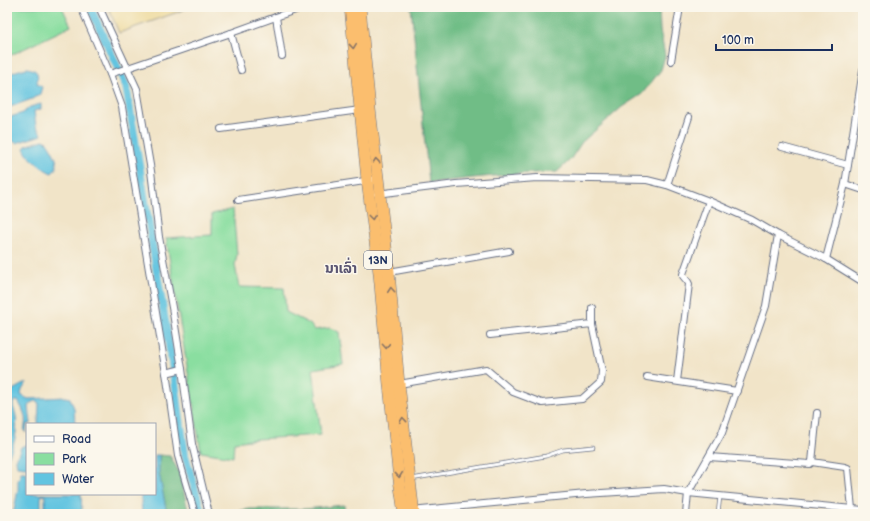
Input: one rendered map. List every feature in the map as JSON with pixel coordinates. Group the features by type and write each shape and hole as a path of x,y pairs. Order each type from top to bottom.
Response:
{"highway":[{"name":"13N","path":"350,7 360,110 389,272 399,384 410,480 409,513"},
{"name":"13N","path":"360,7 372,179"},
{"name":"13N","path":"375,194 379,273 398,472 409,513"}],"street":[{"path":"82,7 112,74 122,107 166,373 178,456 195,514"},
{"path":"99,7 125,70 137,88 151,171 159,237 182,369 192,444 209,514"},
{"path":"112,74 306,7"},
{"path":"670,61 680,7"},
{"path":"276,17 282,56"},
{"path":"231,33 242,70"},
{"path":"826,259 845,184 863,70"},
{"path":"221,129 360,110"},
{"path":"667,185 689,117"},
{"path":"782,147 848,165"},
{"path":"375,194 456,184 537,178 647,180 667,185 752,220 826,259 863,282"},
{"path":"238,200 372,179"},
{"path":"845,184 863,190"},
{"path":"677,381 688,284 683,274 709,201"},
{"path":"686,514 688,493 722,433 766,306 778,235"},
{"path":"389,272 509,251"},
{"path":"399,384 486,369 513,392 542,403 582,399 601,382 602,371 592,324 592,308"},
{"path":"490,335 592,324"},
{"path":"166,373 182,369"},
{"path":"647,377 737,391"},
{"path":"812,462 817,413"},
{"path":"709,456 808,464 812,462 848,468 852,509"},
{"path":"409,513 586,494 664,489 688,493 863,510"}],"lane":[{"path":"410,480 546,456 563,450 593,446"},
{"path":"718,514 720,496"}],"green space":[{"path":"7,7 62,7 71,26 7,57"},
{"path":"411,7 659,7 660,30 665,56 661,70 642,94 622,107 582,142 570,160 557,172 429,183"},
{"path":"233,209 237,254 235,265 239,287 284,288 286,312 310,324 314,330 330,328 339,332 343,364 313,369 321,435 234,442 233,457 201,452 166,238 212,235 212,214"},
{"path":"159,455 170,456 179,472 189,514 167,514 159,473"},
{"path":"344,505 345,514 217,514 250,509 305,509"}],"sand":[{"path":"108,7 188,7 119,33"}],"water":[{"path":"27,68 36,71 37,73 37,84 42,87 40,94 32,99 7,108 7,75"},
{"path":"41,104 41,109 34,111 36,126 42,135 16,143 7,138 7,118 23,113 30,107"},
{"path":"43,140 48,143 56,158 56,169 52,173 35,162 27,154 24,148"},
{"path":"27,382 21,395 28,399 70,398 74,408 75,423 38,423 39,404 35,401 30,403 31,423 26,423 26,433 24,431 24,412 18,401 14,401 13,406 16,415 16,433 12,449 7,459 7,393"},
{"path":"26,445 26,467 17,466 16,460 21,447"},
{"path":"156,455 159,455 159,473 167,514 142,514 141,495 156,495"},
{"path":"26,472 26,495 42,495 40,514 13,514 20,473"},
{"path":"42,495 81,495 82,514 45,514 45,496"}],"waterway":[{"path":"90,7 126,86 175,381 185,455 202,514"}],"district":[{"name":"ນາເລົ່າ","path":"341,268"}]}
